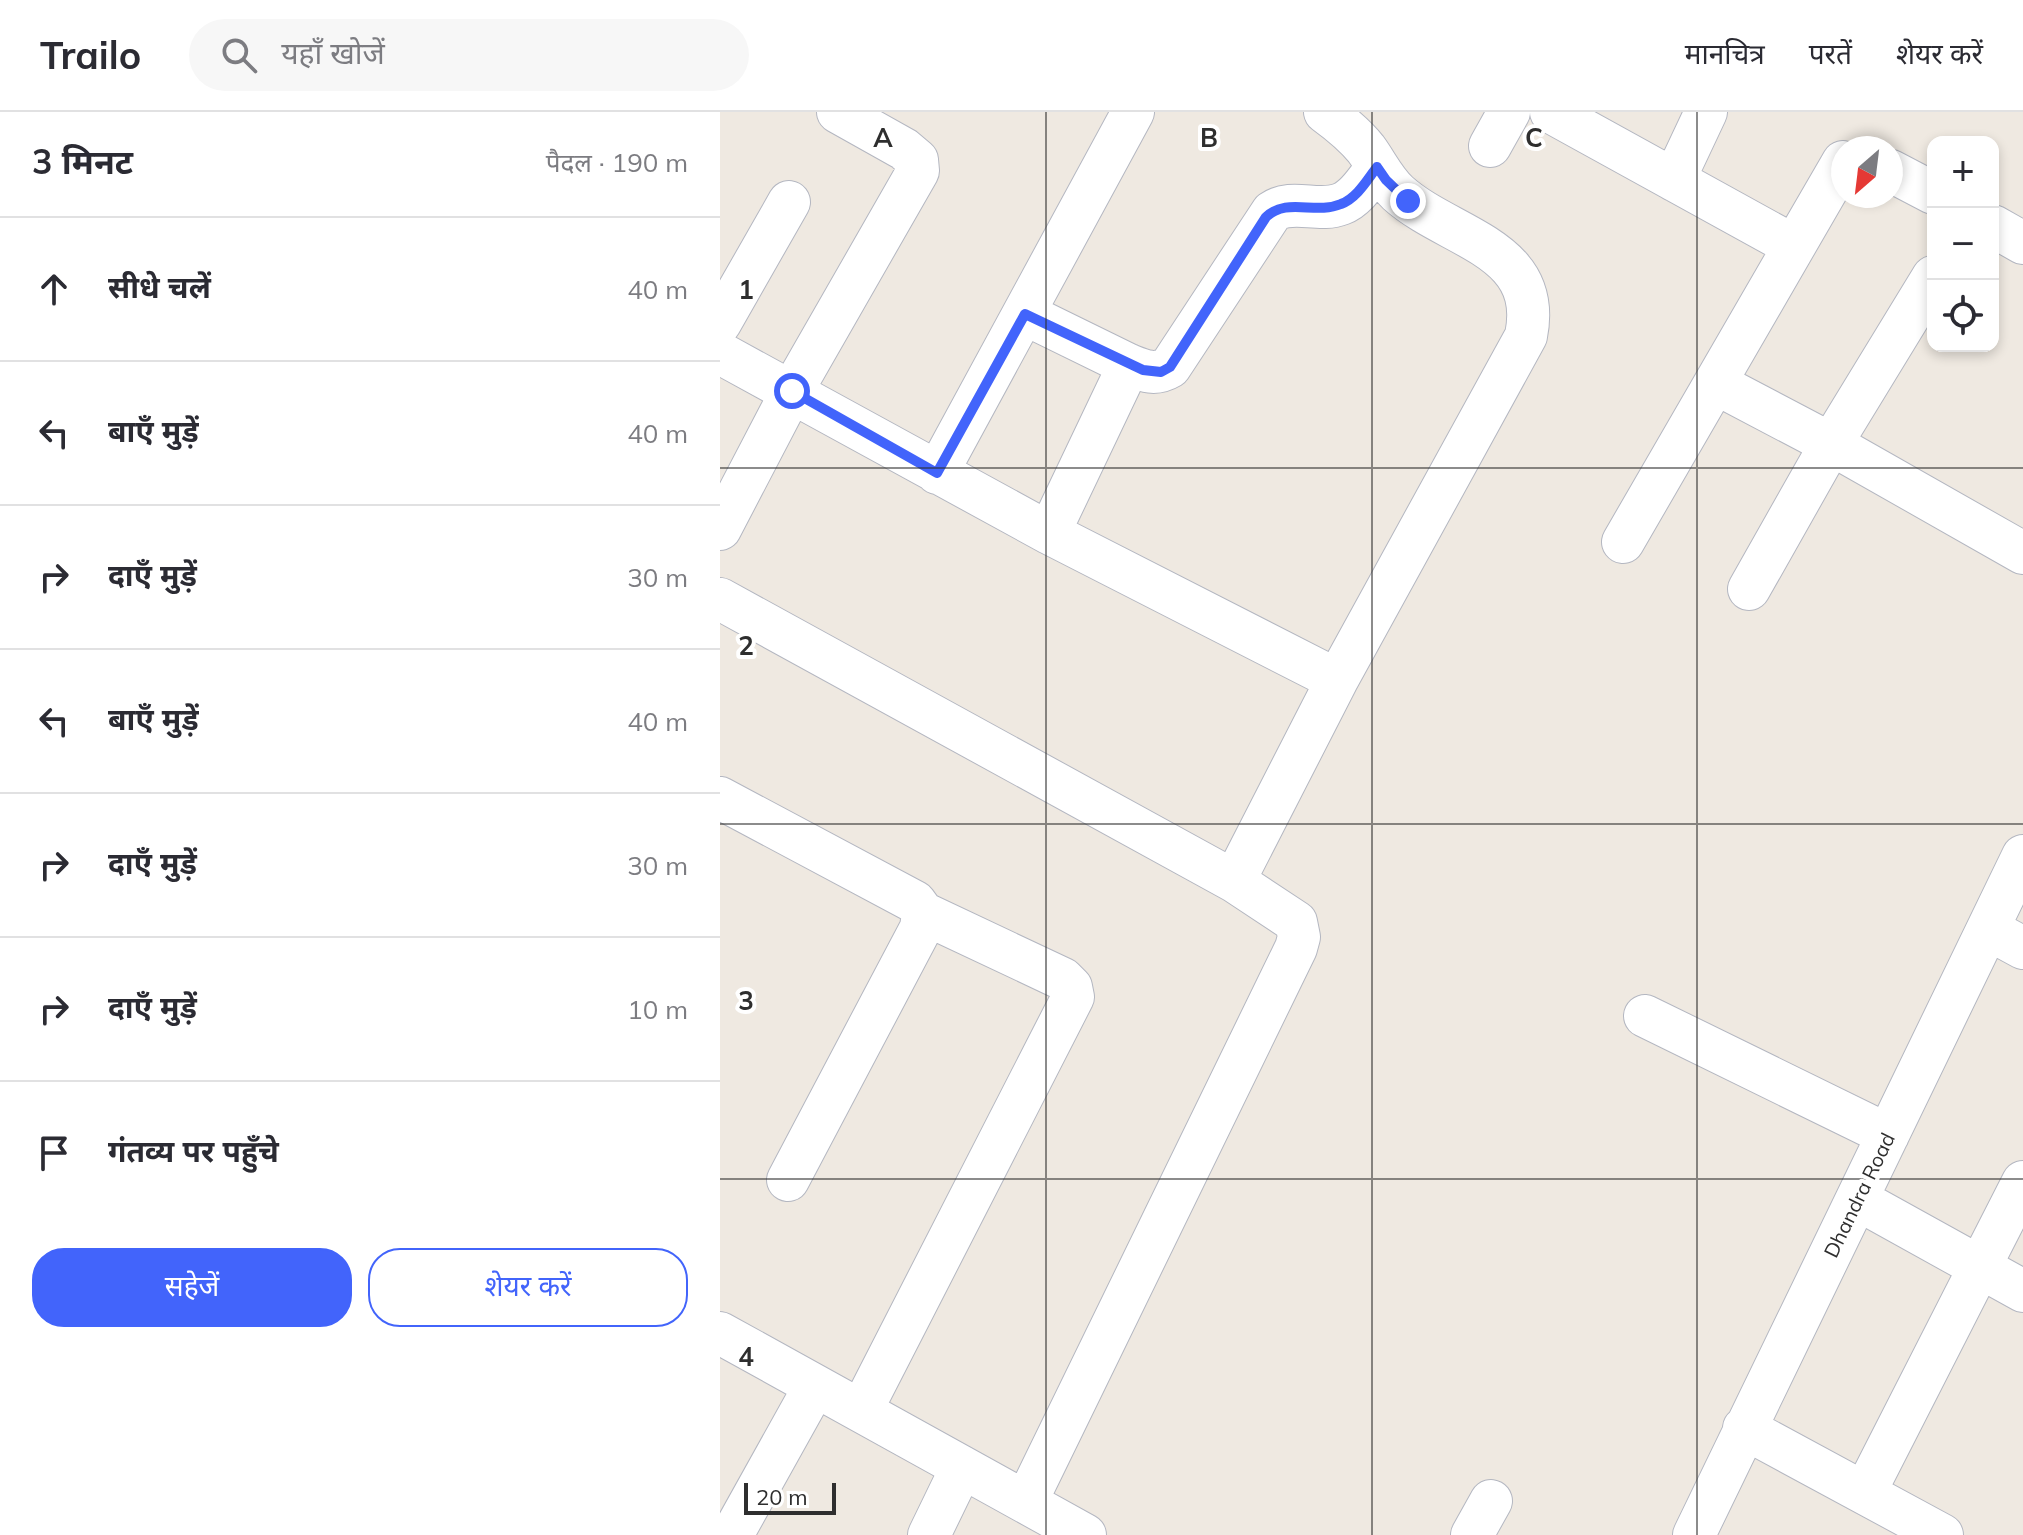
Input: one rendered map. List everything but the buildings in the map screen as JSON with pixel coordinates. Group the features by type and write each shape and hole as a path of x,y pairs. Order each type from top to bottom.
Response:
{"street":[{"path":"720,529 792,391 918,171 917,160 904,149 838,112"},
{"path":"937,473 1133,112"},
{"path":"1234,881 1337,680 1526,336 1529,318 1526,291 1512,268 1485,247 1408,201 1386,180 1352,133 1325,112"},
{"path":"1551,112 1794,246"},
{"path":"1674,180 1706,112"},
{"path":"1025,314 1129,365 1154,373 1170,367 1272,212 1286,206 1328,208 1343,204 1356,195 1377,167"},
{"path":"1903,177 1927,190"},
{"path":"1623,542 1831,183"},
{"path":"720,323 789,202"},
{"path":"1999,229 2023,243"},
{"path":"1749,589 1831,444 1931,280"},
{"path":"720,353 1049,533 1337,680"},
{"path":"1049,533 1129,365"},
{"path":"1715,383 1831,444 2023,553"},
{"path":"720,599 1234,881 1294,920 1299,937 1296,948 1026,1502"},
{"path":"720,798 915,902 923,913 1063,979 1071,987 1073,997 861,1411"},
{"name":"Dhandra Road","path":"1694,1535 1888,1135 2006,938 2023,856"},
{"path":"788,1180 921,928 923,913"},
{"path":"1645,1016 1888,1135"},
{"path":"1865,1492 2023,1182"},
{"path":"1857,1199 2023,1291"},
{"path":"720,1333 1085,1535"},
{"path":"732,1535 815,1386"},
{"path":"1744,1428 1942,1535"},
{"path":"929,1535 962,1467"}],"route":[{"path":"792,391 937,473 1025,314 1129,365 1154,373 1161,372 1170,367 1266,217 1277,208 1328,208 1343,204 1356,195 1377,167 1408,201"}]}
